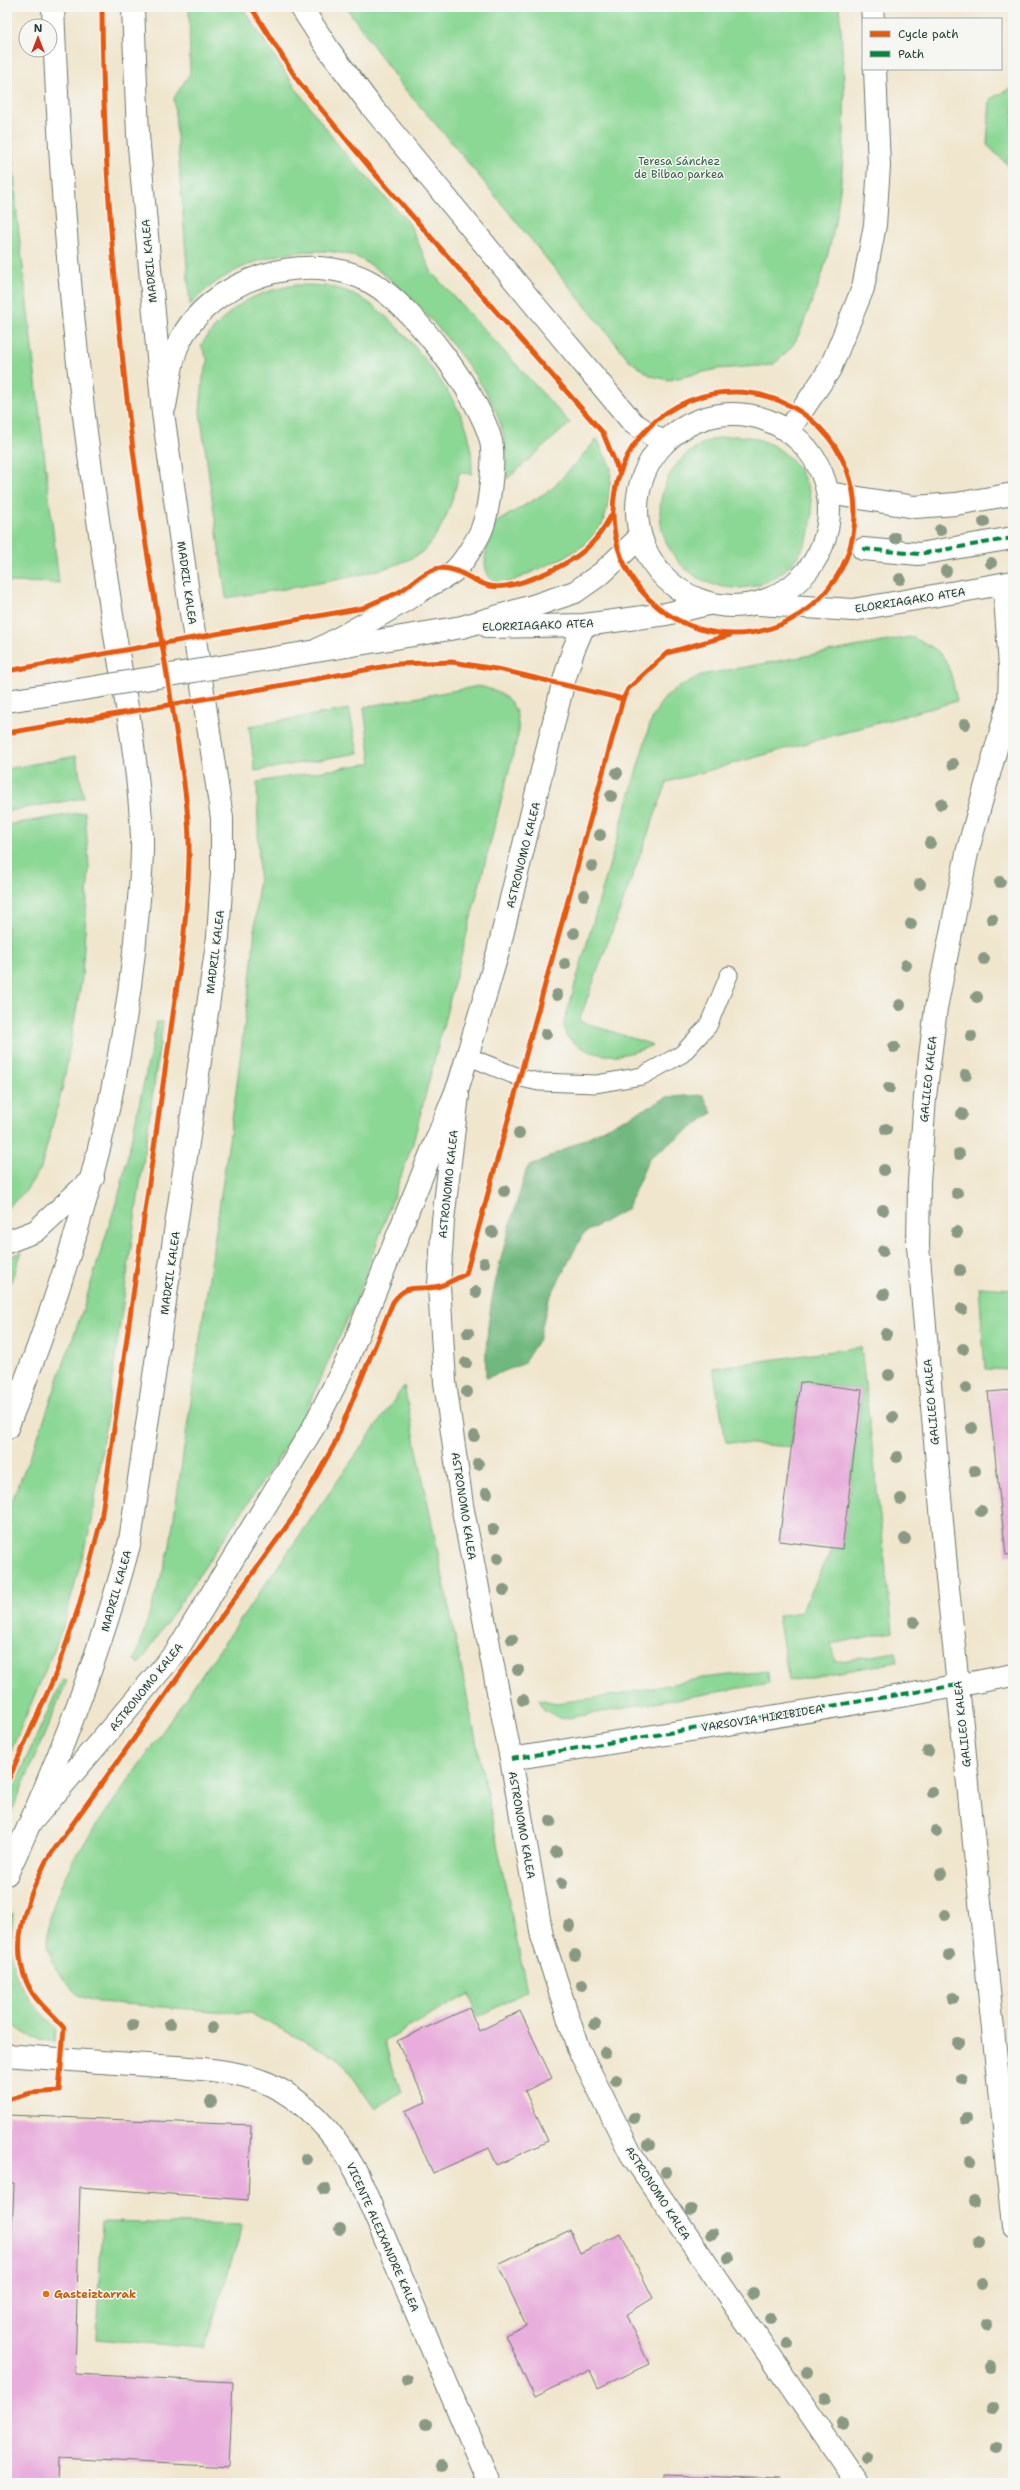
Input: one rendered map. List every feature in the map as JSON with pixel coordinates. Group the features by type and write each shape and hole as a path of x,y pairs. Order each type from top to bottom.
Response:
{"main road":[{"path":"7,1428 52,1310 72,1251 93,1178 116,1078 128,1002 142,839 134,744 108,587 72,320 58,126 53,7"},
{"name":"MADRIL KALEA","path":"7,1874 31,1822 83,1693 114,1604 130,1541 218,937 222,874 222,818 188,593 164,413 138,135 133,7"},
{"path":"302,7 329,50 372,106 518,285 634,423 664,443"},
{"path":"872,7 872,18"},
{"path":"788,431 830,369 863,288 875,225 879,166 876,70"},
{"path":"164,413 178,345 201,312 241,284 268,273 298,268 325,268 349,273 372,283 392,297 426,335 462,382 483,417 491,443 492,464 489,493 481,530 455,571 394,609 319,650"},
{"name":"ELORRIAGAKO ATEA","path":"759,604 781,594 800,580 815,561 825,540 830,516 828,493 821,468 807,448 788,431 771,421 753,416 714,415 678,430 664,443 644,470 636,503 640,537 647,555 658,572 673,586 689,596 708,604 725,606 759,604 853,610 1008,583"},
{"path":"828,493 915,508 956,504 1013,494"},
{"name":"ELORRIAGAKO ATEA","path":"462,627 574,592 602,573 640,537"},
{"path":"863,548 919,554 1013,538"},
{"name":"GALILEO KALEA","path":"1008,583 1010,667 1009,702 967,853 952,918 935,1015 925,1097 919,1182 918,1246 925,1338 958,1685 1013,2226"},
{"name":"ELORRIAGAKO ATEA","path":"7,701 462,627 584,625 666,614 708,604"},
{"name":"ASTRONOMO KALEA","path":"31,1822 176,1652 313,1428 347,1361 459,1084 498,952 563,684 573,652 584,625"},
{"name":"ASTRONOMO KALEA","path":"459,1084 443,1220 439,1286 440,1323 445,1382 462,1505 511,1759 542,1936 578,2048 631,2154 857,2483"},
{"path":"7,1242 36,1231 93,1178"},
{"name":"VARSOVIA HIRIBIDEA","path":"511,1759 1013,1675"},
{"name":"VICENTE ALEIXANDRE KALEA","path":"7,2055 193,2068 230,2074 268,2084 292,2098 320,2121 341,2146 357,2173 489,2483"}],"lane":[{"path":"467,1056 521,1078 539,1082 596,1084 642,1076 682,1054 708,1026 729,975"}],"green space":[{"path":"189,7 242,7 297,90 341,149 409,223 432,273 570,423 507,479 505,448 501,425 489,398 475,375 435,324 412,300 390,279 368,264 350,255 329,251 307,251 263,259 242,267 223,278 205,291 190,305 174,98 190,73"},
{"name":"Teresa Sánchez de Bilbao parkea","path":"346,7 839,7 844,84 844,122 843,161 839,199 832,236 822,273 801,331 792,346 773,365 717,369 669,380 651,376 630,361 447,137 401,85"},
{"path":"7,74 17,216 59,583 7,582"},
{"path":"1013,87 1013,170 987,145 990,99"},
{"path":"295,285 330,287 351,293 367,301 400,330 416,348 445,387 464,421 471,447 472,474 459,473 451,504 438,532 425,549 411,558 390,567 332,581 226,598 200,412 203,377 208,361 201,345 221,321 241,304 264,293"},
{"path":"743,436 765,441 785,453 795,463 807,483 811,497 811,527 807,541 795,561 785,571 765,583 751,587 729,588 707,583 687,571 677,561 665,541 661,527 660,505 665,483 677,463 687,453 707,441 721,437"},
{"path":"597,439 611,468 609,501 602,526 586,544 565,557 510,582 495,583 489,577 485,562 487,546 495,523 552,489"},
{"path":"910,637 933,648 945,660 949,668 957,701 667,782 579,1021 653,1045 641,1050 619,1055 597,1054 586,1050 566,1036 564,1023 650,724 659,705 664,699 676,689 701,675"},
{"path":"479,686 498,692 505,696 510,702 517,715 518,735 413,1143 357,1298 296,1432 139,1664 135,1660 169,1551 236,1092 252,963 259,874 257,782 371,763 364,707"},
{"path":"349,709 358,753 255,771 249,726"},
{"path":"76,756 84,798 7,811 7,769"},
{"path":"85,812 89,867 82,977 63,1086 41,1168 25,1192 7,1208 7,825"},
{"path":"157,1022 163,1022 92,1521 62,1631 7,1760 7,1513 40,1431 82,1312 121,1187"},
{"path":"703,1095 712,1113 649,1158 627,1209 583,1234 548,1301 539,1339 523,1364 486,1378 488,1324 492,1298 504,1246 527,1168 668,1097"},
{"path":"22,1252 7,1292 7,1258"},
{"path":"979,1287 1013,1289 1013,1370 985,1369"},
{"path":"861,1347 893,1632 831,1644 835,1662 895,1652 897,1662 789,1681 778,1616 801,1612 833,1547 842,1548 862,1390 800,1382 791,1447 726,1442 713,1368"},
{"path":"404,1386 527,1991 478,2017 469,1994 384,2041 401,2092 375,2109 340,2059 251,2014 99,2002 81,1996 73,1990 56,1969 50,1953 48,1937 54,1904 60,1887 76,1855"},
{"path":"768,1671 769,1683 562,1719 544,1710 539,1699 556,1703 618,1695 702,1678"},
{"path":"62,1680 67,1681 7,1823 7,1801"},
{"path":"13,1913 11,1950 17,1977 31,2001 56,2029 55,2042 28,2035 12,2024 7,2018 7,1917"},
{"path":"102,2222 243,2225 204,2348 96,2339"}],"building":[{"path":"800,1382 862,1390 842,1549 779,1541"},
{"path":"1013,1390 1013,1554 1006,1555 988,1392"},
{"path":"469,2008 479,2031 520,2011 552,2078 525,2091 548,2141 497,2165 489,2148 433,2173 405,2111 426,2102 397,2041"},
{"path":"8,2115 251,2125 248,2200 80,2187 75,2374 233,2382 229,2467 59,2458 58,2483 7,2483 7,2359 14,2183 7,2182"},
{"path":"570,2231 580,2253 621,2234 653,2298 626,2315 649,2364 598,2388 590,2370 534,2397 505,2335 526,2325 498,2265"},
{"path":"664,2475 780,2479 784,2483 664,2483"}],"marked path":[{"path":"863,549 919,554 1013,538"},
{"path":"511,1759 958,1685"}],"cycle path":[{"path":"7,1783 57,1671 79,1606 101,1520 183,944 188,879 189,840 185,794 171,696 146,545 128,411 121,344 106,142 102,7"},
{"path":"251,7 298,81 370,168 603,433 619,472"},
{"path":"722,392 746,392 769,397 791,406 811,419 820,427 835,446 846,467 853,489 855,513 853,537 846,559 835,580 820,599 811,607 791,620 769,629 746,634 722,634 699,629 677,620 657,607 640,590 627,570 618,548 613,525 613,501 618,478 627,456 640,436 657,419 677,406 699,397 722,392"},
{"path":"7,671 363,608 399,592 435,569 441,568 454,570 478,582 490,586 513,584 542,575 570,561 596,539 612,514"},
{"path":"7,2100 31,2093 59,2091 64,2028 33,1994 25,1977 20,1961 20,1944 26,1910 46,1861 294,1516 334,1445 393,1302 399,1295 409,1289 433,1288 466,1274 623,699 628,689 667,653 730,635"},
{"path":"7,733 398,664 452,662 502,670 623,699"}],"place":[{"name":"Gasteiztarrak","path":"46,2294"}]}
